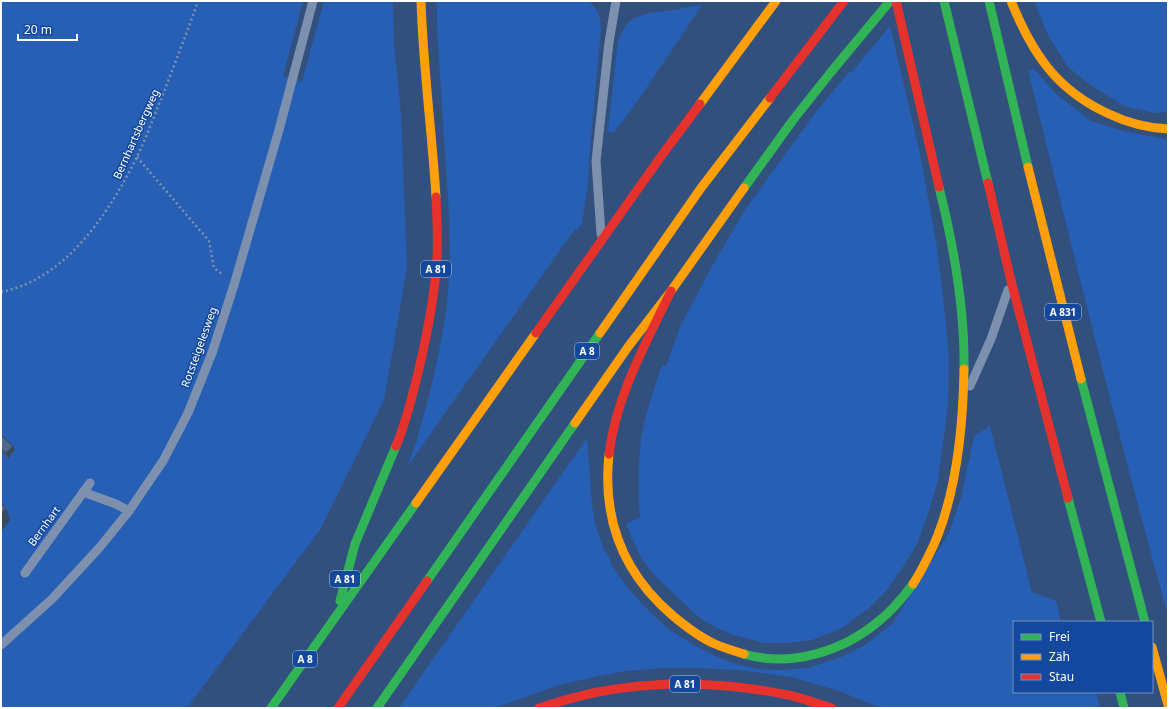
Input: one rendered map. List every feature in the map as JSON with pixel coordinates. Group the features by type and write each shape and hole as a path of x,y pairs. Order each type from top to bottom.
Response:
{"highway":[{"name":"A 81","path":"336,615 355,544 398,442 413,394 427,335 433,298 437,259 437,221 422,43 421,1"},
{"name":"A 8","path":"271,708 671,143 776,1"},
{"name":"A 8","path":"338,708 701,188 844,1"},
{"path":"377,708 623,354 671,291 793,120 890,1"},
{"path":"671,291 630,377 613,427 608,461 608,493 613,526 626,559 641,582 659,604 684,626 722,648 743,655 759,658 792,659 821,654 846,644 869,630 896,606 920,574 938,537 950,493 957,457 963,402 964,340 958,278 943,204 896,1"},
{"path":"944,1 1011,281 1101,621"},
{"name":"A 831","path":"988,1 1062,307 1113,506 1145,621"},
{"path":"1011,1 1026,36 1042,62 1069,91 1084,103 1105,114 1142,126 1168,129"},
{"path":"1153,651 1168,705"},
{"name":"A 81","path":"539,708 598,692 634,686 670,683 738,686 789,695 832,708"},
{"path":"1120,693 1124,708"}],"lane":[{"name":"Rotsteigelesweg","path":"1,645 52,599 100,547 129,510 163,461 188,412 212,353 234,285 279,130 313,1"},
{"path":"602,241 596,161 608,42 616,1"},
{"path":"963,402 992,339 1011,281"},
{"name":"Bernhart","path":"25,573 90,483"},
{"path":"84,492 129,510"}],"path":[{"name":"Bernhartsbergweg","path":"1,292 13,290 45,274 74,251 99,221 119,190 137,157 182,47 198,1"},
{"path":"137,157 209,241 214,268 234,285"}],"shaded area":[{"path":"1,1 303,1 283,76 302,82 324,1 393,1 394,43 401,115 407,267 384,400 320,530 187,708 1,708"},
{"path":"437,1 588,1 595,7 598,13 601,28 588,183 582,223 577,230 575,229 407,467 416,443 439,352 447,305 450,261 449,215 437,28"},
{"path":"1034,1 1168,1 1168,112 1156,113 1126,107 1092,86 1068,67 1048,35"},
{"path":"702,5 639,99 614,133 608,131 618,40 626,25 634,18 650,13"},
{"path":"890,26 919,149 936,241 944,305 949,356 948,405 938,481 917,544 887,590 868,609 842,628 812,640 788,643 764,643 733,635 701,619 654,575 640,556 626,524 640,517 639,468 641,439 650,402 662,365 666,366 681,325 711,268 745,210 815,113"},
{"path":"1034,69 1056,94 1091,121 1123,131 1168,140 1168,616 1114,412 1028,70"},
{"path":"990,426 1032,592 1056,601 1061,621 1013,621 1013,693 1096,693 1100,708 881,708 839,691 792,677 740,670 665,668 626,671 559,685 495,708 399,708 587,438 592,505 595,524 603,547 611,562 610,563 630,591 668,629 694,645 715,656 736,664 758,669 779,670 808,668 844,656 868,643 893,623 949,533 961,498 974,436"}],"building":[{"path":"3,437 13,446 6,453 1,449 1,439"},
{"path":"1,504 6,508 1,514"}],"traffic: fast":[{"path":"744,188 793,120 890,1"},
{"path":"944,1 988,183"},
{"path":"989,1 1028,167"},
{"path":"939,187 958,278 963,323 964,369"},
{"path":"427,581 600,333"},
{"path":"1081,379 1145,621"},
{"path":"377,708 575,423"},
{"path":"340,601 355,544 396,446"},
{"path":"1068,498 1101,621"},
{"path":"271,708 416,503"},
{"path":"744,654 762,658 798,658 834,648 866,631 885,616 894,608 913,584"},
{"path":"1120,693 1124,708"}],"traffic: slow":[{"path":"421,1 436,197"},
{"path":"700,104 776,1"},
{"path":"1011,1 1019,20 1037,53 1048,68 1074,94 1090,104 1123,120 1145,126 1168,129"},
{"path":"600,333 701,188 770,98"},
{"path":"1028,167 1081,379"},
{"path":"575,423 628,347 671,291 744,188"},
{"path":"416,503 536,333"},
{"path":"913,584 938,536 951,490 960,441 964,369"},
{"path":"609,454 609,501 613,522 619,543 628,562 640,581 672,615 692,631 715,644 744,654"},
{"path":"1153,651 1168,705"}],"traffic: jam":[{"path":"770,98 844,1"},
{"path":"896,1 939,187"},
{"path":"536,333 700,104"},
{"path":"988,183 1011,281 1068,498"},
{"path":"396,446 406,419 430,316 436,273 436,197"},
{"path":"609,454 618,411 625,391 642,350 671,291"},
{"path":"338,708 427,581"},
{"path":"539,708 598,692 622,688 669,684 741,687 794,696 832,708"}]}
